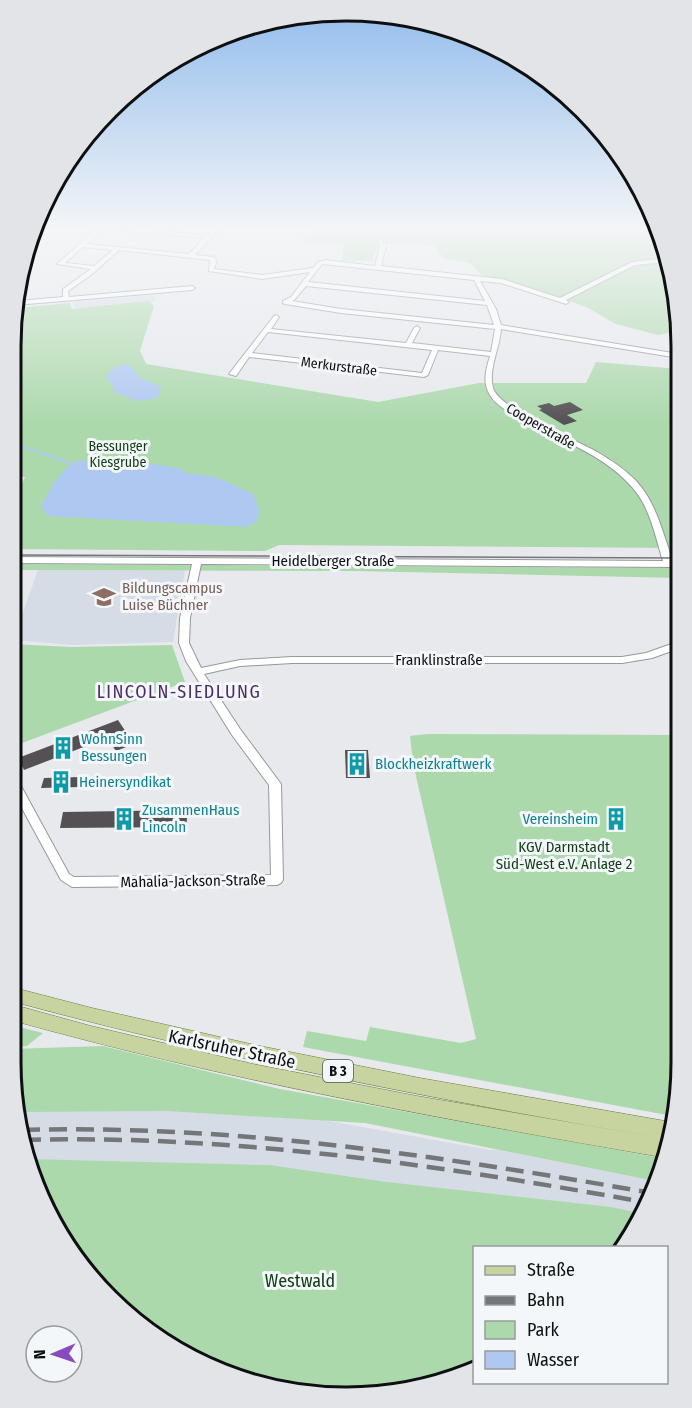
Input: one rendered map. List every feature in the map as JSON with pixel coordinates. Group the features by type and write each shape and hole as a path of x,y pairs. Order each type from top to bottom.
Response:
{"main road":[{"name":"Karlsruher Straße","path":"21,997 130,1027 202,1043 370,1077 664,1129"},
{"name":"Karlsruher Straße","path":"21,1015 184,1056 337,1089 660,1147"}],"street":[{"path":"65,293 66,298"},
{"path":"24,302 133,293"},
{"path":"298,293 285,302 340,311 498,327 671,355"},
{"path":"389,293 489,303"},
{"name":"Cooperstraße","path":"484,293 498,327 489,381 494,397 535,424 607,462 626,476 636,486 648,506 671,557"},
{"path":"538,293 563,301 577,293"},
{"path":"233,374 276,317"},
{"path":"408,345 417,328"},
{"path":"266,330 494,354"},
{"name":"Merkurstraße","path":"248,355 424,375 436,348"},
{"name":"Heidelberger Straße","path":"21,560 671,564"},
{"path":"196,561 184,640 198,672"},
{"name":"Franklinstraße","path":"198,672 240,663 292,660 622,660 648,656 671,647"},
{"name":"Mahalia-Jackson-Straße","path":"21,796 65,877 72,882 277,880 275,784 236,732 198,672"}],"shaded area":[{"path":"154,295 156,301 75,309 73,302"},
{"name":"Bildungscampus Luise Büchner","path":"38,570 185,571 173,642 73,645 21,641 21,618"},
{"path":"34,1047 174,1093 490,1150 550,1148 653,1169 637,1206 612,1246 40,1172 32,1146 24,1104 23,1093 32,1093"}],"green space":[{"path":"545,293 666,293 670,333 658,335 616,324 588,308"},
{"name":"Bessunger Kiesgrube","path":"149,301 154,306 140,351 146,364 378,402 479,383 586,383 596,362 671,368 671,548 279,545 265,551 21,549 21,486 25,477 21,477 21,346 24,307 70,303 72,309"},
{"path":"21,564 671,568 671,578 355,571 21,570"},
{"path":"21,644 71,647 172,645 185,682 22,743"},
{"name":"KGV Darmstadt Süd-West e.V. Anlage 2","path":"427,734 671,735 671,1062 666,1115 303,1047 307,1031 366,1041 370,1027 461,1043 476,1039 413,763 410,736"},
{"path":"21,1028 43,1033 27,1046 21,1046"},
{"path":"103,1046 280,1089 657,1157 649,1180 365,1123 167,1111 25,1112 21,1049"},
{"name":"Westwald","path":"36,1159 269,1165 387,1182 611,1207 634,1212 614,1246 473,1246 473,1361 450,1370 409,1381 367,1386 325,1386 283,1381 242,1370 183,1343 148,1320 116,1292 76,1243 55,1206"}],"water":[{"path":"128,364 140,377 162,388 157,398 138,401 112,391 115,388 105,376 119,365"},
{"path":"79,460 120,468 151,464 180,468 185,473 216,477 253,494 260,511 256,522 246,527 49,516 41,507 48,493 61,473"}],"building":[{"path":"570,402 583,410 567,415 577,421 564,425 539,410 542,409 537,406 549,403 554,406"},
{"name":"WohnSinn Bessungen","path":"118,720 134,744 116,751 107,738 24,770 21,757"},
{"name":"Blockheizkraftwerk","path":"345,750 368,750 370,778 346,778"},
{"name":"Heinersyndikat","path":"81,777 79,787 41,788 44,778"},
{"name":"ZusammenHaus Lincoln","path":"188,810 186,827 60,828 63,812"}],"waterway":[{"path":"21,447 70,463"}],"tram line":[{"path":"21,555 671,558"}],"railway":[{"path":"28,1130 180,1132 259,1138 496,1167 643,1192"},
{"path":"31,1140 101,1139 180,1142 338,1155 495,1177 639,1201"}],"place":[{"name":"Bildungscampus Luise Büchner","path":"104,597"},
{"name":"WohnSinn Bessungen","path":"63,748"},
{"name":"Blockheizkraftwerk","path":"357,764"},
{"name":"Heinersyndikat","path":"61,782"},
{"name":"ZusammenHaus Lincoln","path":"124,819"},
{"name":"Vereinsheim","path":"616,819"}],"district":[{"name":"LINCOLN-SIEDLUNG","path":"179,692"}]}
